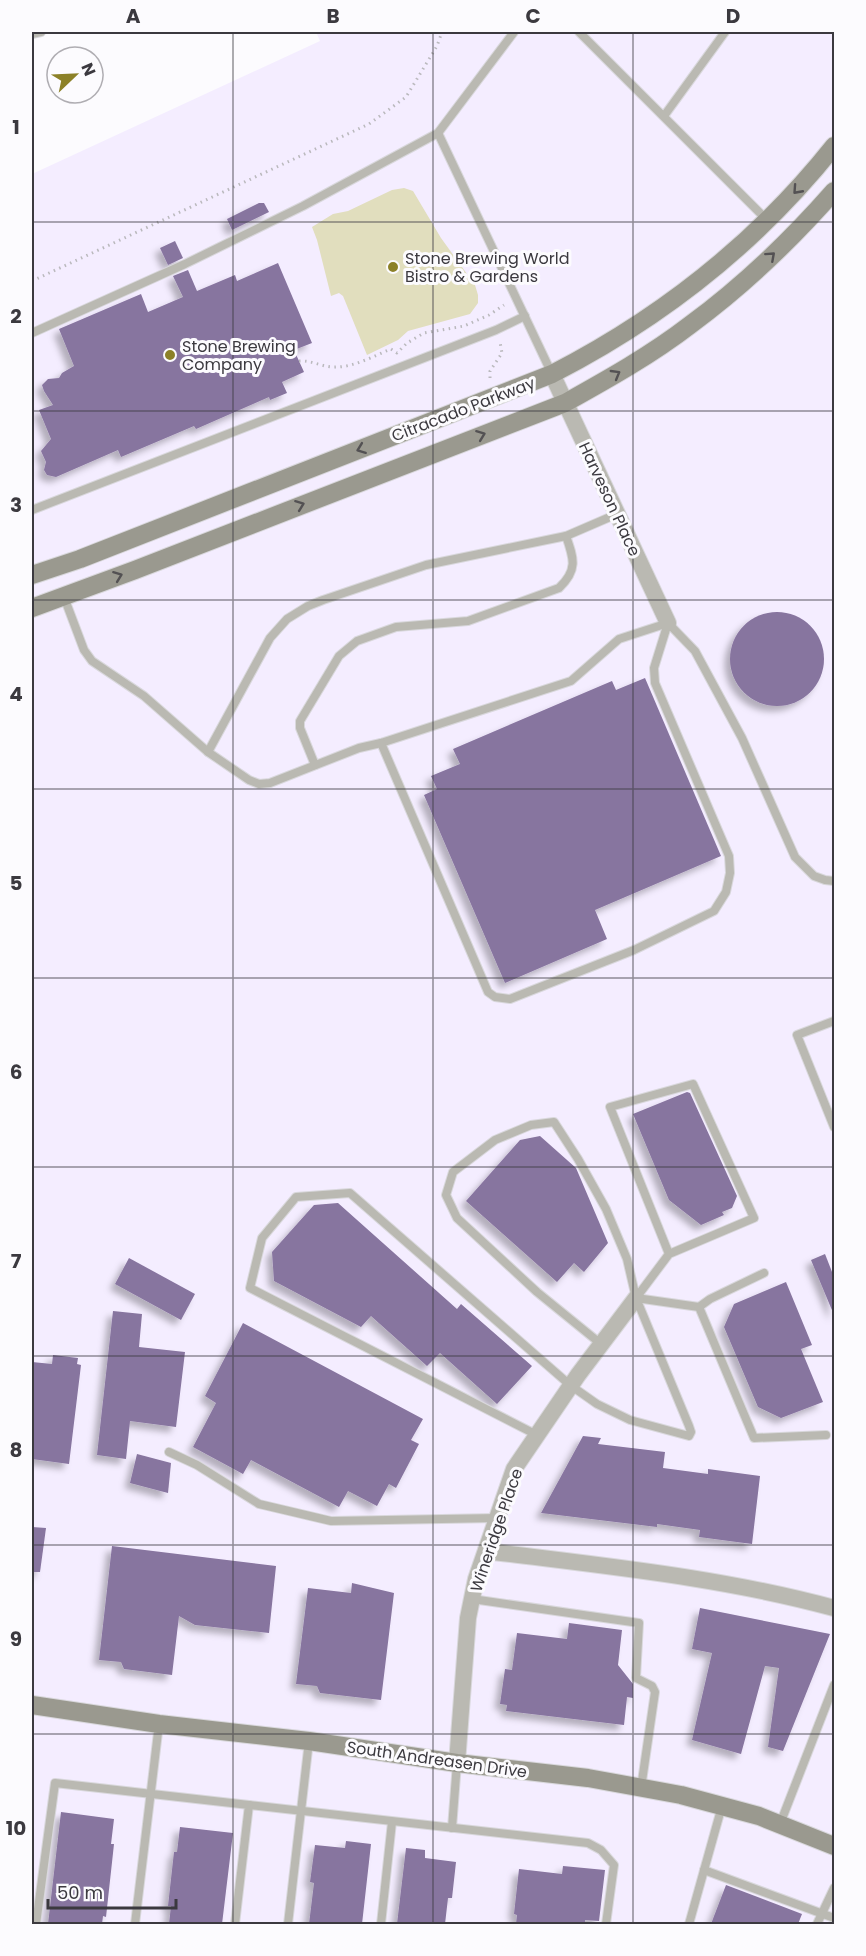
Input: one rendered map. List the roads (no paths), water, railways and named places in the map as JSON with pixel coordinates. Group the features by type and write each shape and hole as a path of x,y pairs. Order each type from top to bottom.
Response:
{"main road":[{"name":"Citracado Parkway","path":"32,576 552,374 603,347 692,287 738,250 768,221 834,146"},
{"name":"Citracado Parkway","path":"32,608 565,403 625,369 689,326 727,296 794,236 834,191"},
{"name":"South Andreasen Drive","path":"32,1705 159,1724 309,1741 457,1763 588,1778 722,1806 780,1824 834,1846"}],"street":[{"name":"Harveson Place","path":"552,374 668,623"},
{"name":"Wineridge Place","path":"457,1763 468,1618 476,1580 514,1469 570,1385 636,1298"},
{"path":"486,1551 685,1575 796,1597 834,1608"}],"lane":[{"path":"32,34 41,32"},
{"path":"32,333 207,254 303,206 438,132 513,32"},
{"path":"579,32 768,221"},
{"path":"664,116 725,32"},
{"path":"438,132 552,374"},
{"path":"32,510 496,330 525,316"},
{"path":"208,752 270,638 278,627 297,611 407,570 566,536 617,514"},
{"path":"315,765 300,728 300,721 339,656 348,646 366,636 396,627 468,621 559,588 567,581 573,566 573,556 566,536"},
{"path":"64,597 84,650 92,661 144,696 208,752 249,780 259,784 270,783 359,748 381,743 571,681 619,639 668,623"},
{"path":"381,743 488,992 495,997 510,999 634,950 714,911 726,892 730,873 729,856 655,682 654,668 668,623"},
{"path":"668,623 696,651 742,738 795,857 814,876 834,881"},
{"path":"834,1021 797,1035 834,1127"},
{"path":"636,1298 669,1254 754,1218 693,1084 610,1107 669,1254"},
{"path":"537,1435 250,1288 262,1238 296,1197 350,1193 570,1385 597,1404 630,1420 689,1436 691,1432 689,1426 636,1298 627,1259 606,1209 554,1122 531,1125 495,1140 453,1172 446,1195 457,1218 537,1292 601,1344"},
{"path":"636,1298 699,1307 710,1299 764,1274"},
{"path":"699,1307 754,1438 826,1435"},
{"path":"169,1452 197,1465 259,1504 331,1521 497,1518"},
{"path":"472,1599 639,1623 636,1678 652,1686 655,1692 641,1788"},
{"path":"780,1824 834,1685"},
{"path":"135,1924 159,1724"},
{"path":"288,1924 309,1741"},
{"path":"452,1828 457,1763"},
{"path":"36,1924 55,1783 588,1843 601,1850 614,1864 606,1924"},
{"path":"235,1924 249,1804"},
{"path":"689,1924 722,1806"},
{"path":"381,1924 392,1821"},
{"path":"704,1870 834,1918"},
{"path":"817,1924 834,1888"}],"place":[{"name":"Stone Brewing World Bistro & Gardens","path":"393,267"},
{"name":"Stone Brewing Company","path":"170,355"}]}
